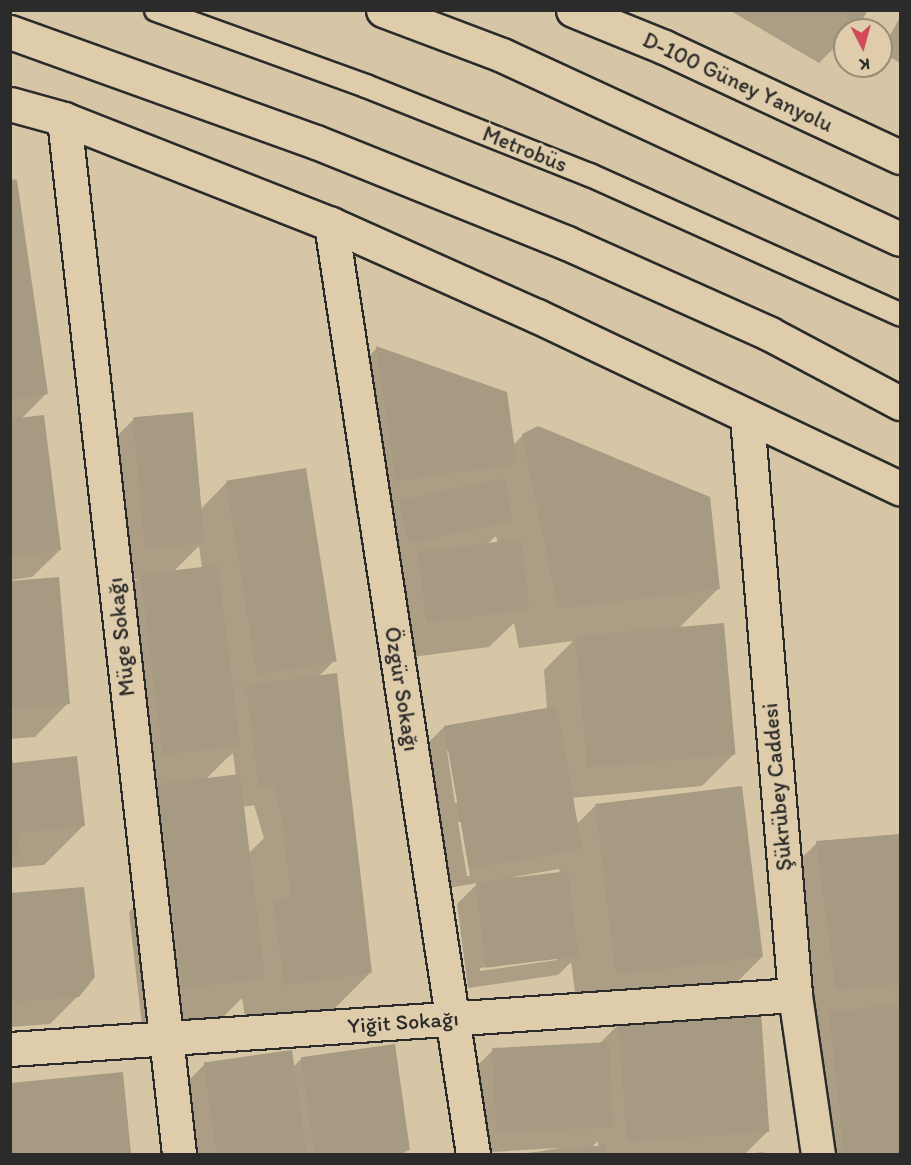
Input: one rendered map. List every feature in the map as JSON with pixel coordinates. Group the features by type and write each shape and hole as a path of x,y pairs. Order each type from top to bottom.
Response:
{"main road":[{"path":"383,10 502,55 900,239"},
{"name":"D-100 Güney Yanyolu","path":"573,10 664,47 900,157"},
{"path":"10,32 316,142 567,243 770,334 900,403"},
{"path":"10,104 64,119 331,224 537,316 747,418 900,488"},
{"name":"Müge Sokağı","path":"64,119 179,1155"},
{"name":"Özgür Sokağı","path":"331,224 473,1155"},
{"name":"Şükrübey Caddesi","path":"747,418 795,995 818,1155"},
{"name":"Yiğit Sokağı","path":"10,1048 795,995"}],"lane":[{"name":"Metrobüs","path":"156,10 366,86 591,175 896,312"}],"building":[{"path":"835,10 868,10 863,18 848,18"},
{"path":"10,179 17,180 48,394 10,400"},
{"path":"376,346 507,392 517,464 396,481"},
{"path":"193,412 205,543 145,549 133,417"},
{"path":"44,415 61,550 10,557 10,419"},
{"path":"538,426 710,497 720,589 558,609 522,434"},
{"path":"306,468 337,662 257,674 226,481"},
{"path":"504,478 513,521 408,543 399,500"},
{"path":"521,539 530,609 426,622 418,552"},
{"path":"218,565 240,746 163,755 141,575"},
{"path":"59,577 70,704 10,709 10,581"},
{"path":"724,623 736,754 587,767 576,636"},
{"path":"337,673 372,973 284,985 273,899 291,897 282,818 274,785 259,788 246,685"},
{"path":"557,706 582,849 469,869 444,726"},
{"path":"10,753 13,763 77,756 85,826 17,833 20,857 10,858"},
{"path":"240,774 265,978 183,989 158,784"},
{"path":"742,786 763,957 616,975 595,804"},
{"path":"900,834 900,984 836,990 816,841"},
{"path":"568,871 578,956 486,968 476,882"},
{"path":"84,887 95,977 79,997 10,1002 10,893"},
{"path":"900,1004 900,1154 844,1154 829,1012"},
{"path":"761,1012 769,1132 627,1142 618,1022"},
{"path":"609,1042 613,1127 497,1133 492,1048"},
{"path":"395,1044 410,1150 381,1154 315,1154 301,1057"},
{"path":"292,1050 307,1154 217,1154 204,1062"},
{"path":"123,1072 131,1154 10,1154 10,1083"},
{"path":"606,1145 607,1154 526,1154 526,1153"}]}
